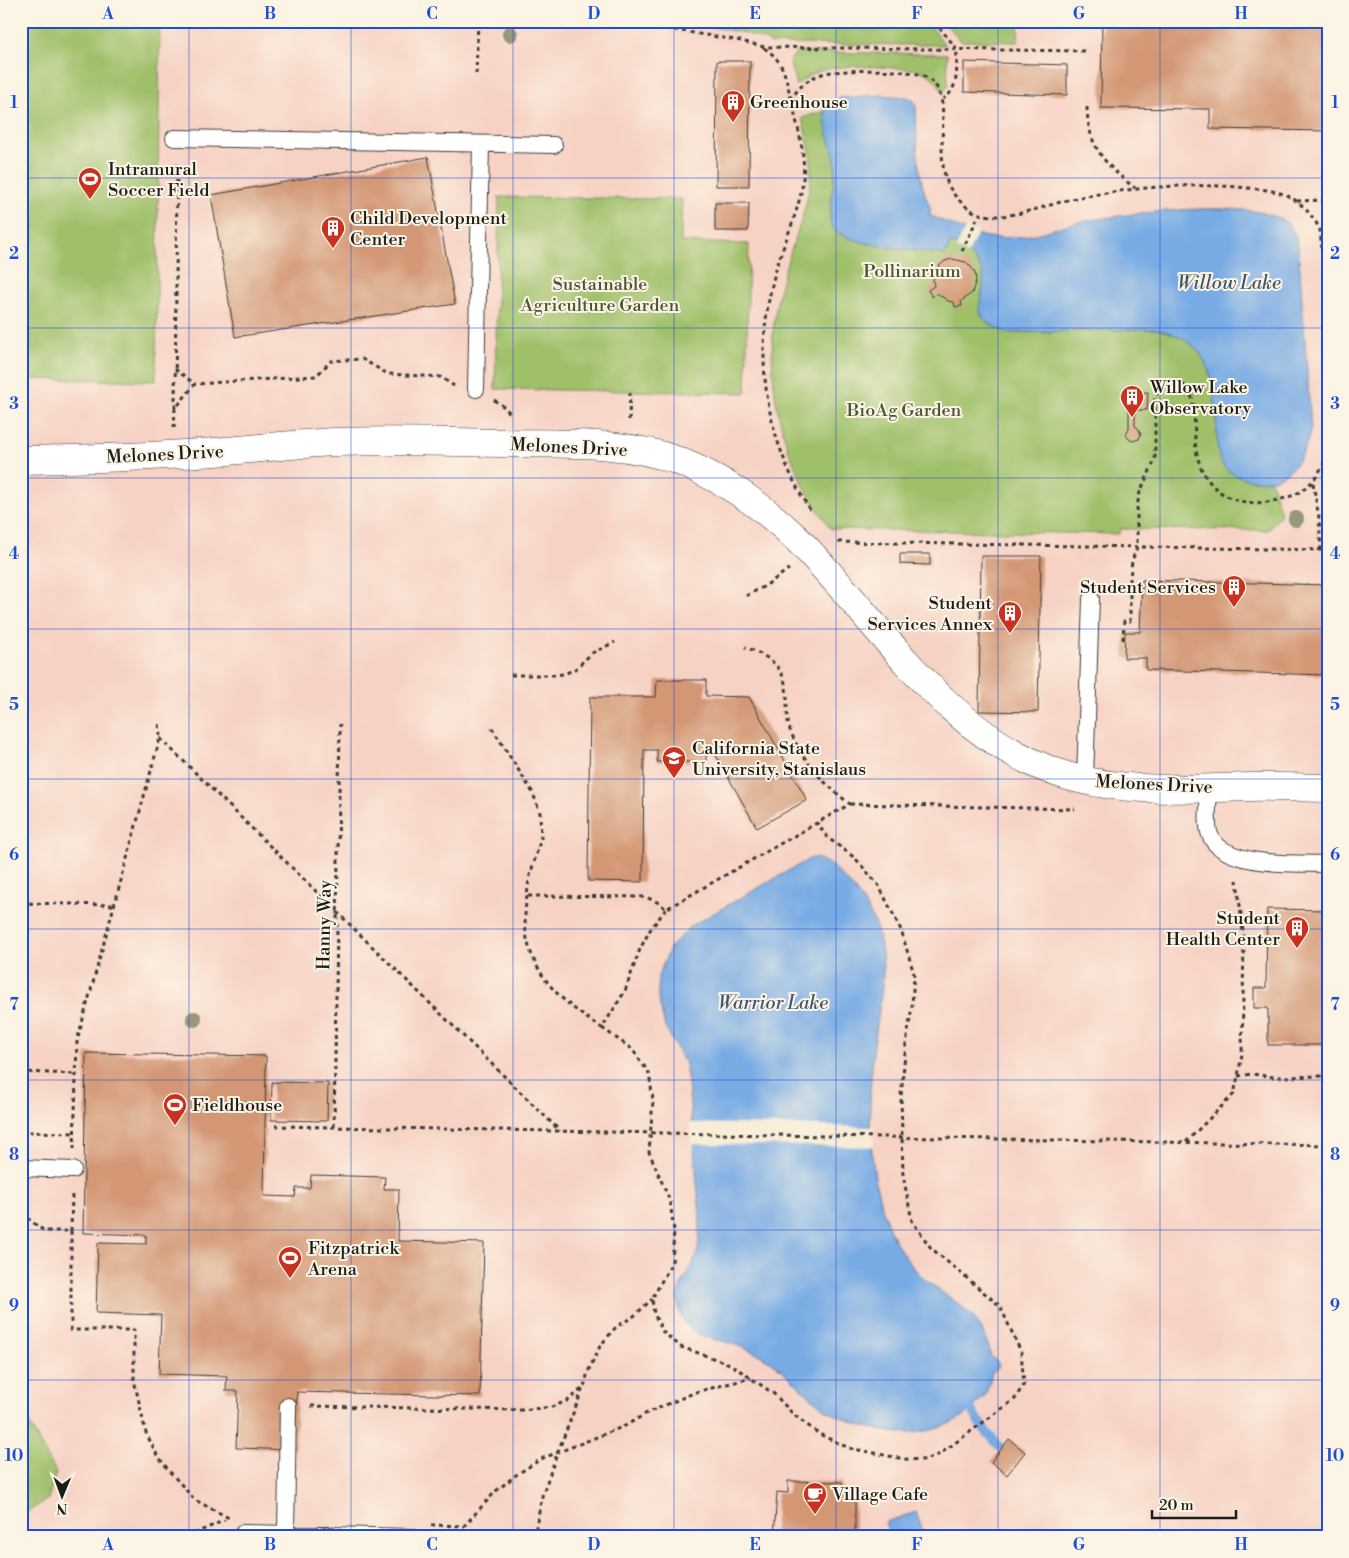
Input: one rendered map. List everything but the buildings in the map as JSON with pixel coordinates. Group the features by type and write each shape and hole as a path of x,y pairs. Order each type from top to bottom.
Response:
{"street":[{"name":"Melones Drive","path":"21,460 188,454 332,442 378,441 595,445 629,449 677,460 731,486 782,525 809,551 916,674 957,713 982,732 1019,755 1061,774 1085,780 1139,787 1328,788"}],"lane":[{"path":"476,389 481,144"},
{"path":"175,146 554,145"},
{"path":"1085,780 1091,599"},
{"path":"1210,788 1208,819 1210,835 1217,845 1228,852 1246,859 1281,863 1328,864"},
{"path":"21,1168 73,1170"},
{"path":"286,1533 288,1406"},
{"path":"244,1533 412,1537"}],"path":[{"path":"476,74 478,21"},
{"path":"635,21 652,26 741,41 764,47 1087,51"},
{"path":"934,21 957,49 956,84 943,100"},
{"path":"764,47 774,54 782,64 792,101 802,157 803,181 770,294 763,336 766,396 781,452 802,498 813,516"},
{"path":"792,101 799,88 811,78 827,73 848,71 914,73 930,80 935,84 943,100 942,160 947,186 958,199 979,214 992,216 1012,214 1078,198 1136,189 1198,186 1230,187 1280,193 1297,201 1313,218 1320,230 1328,309"},
{"path":"1087,107 1089,131 1099,154 1116,173 1136,189"},
{"path":"174,428 175,146"},
{"path":"1297,201 1328,200"},
{"path":"962,251 977,219"},
{"path":"175,370 195,384 316,376 331,361 362,359 388,374 441,377 456,387 476,389 503,406 517,421"},
{"path":"1123,640 1124,621 1130,621 1130,577 1132,561 1137,547 1138,499 1155,460 1155,398 1161,387 1173,381 1178,381 1189,388 1194,404 1198,460 1206,476 1218,492 1234,500 1248,503 1265,503 1291,495 1313,483 1328,454"},
{"path":"175,409 195,384"},
{"path":"629,421 630,393"},
{"path":"1313,483 1319,518 1321,550"},
{"path":"831,541 1328,550"},
{"path":"746,596 765,586 795,564"},
{"path":"510,675 564,674 575,669 592,653 615,642"},
{"path":"745,647 775,662 783,675 787,691 790,728 798,747 822,780 850,804"},
{"path":"75,1101 76,1041 160,738 160,721"},
{"name":"Hanny Way","path":"334,1127 340,724"},
{"path":"492,728 533,793 540,813 541,838 528,879 524,914 526,932 533,957 544,979 560,998 581,1015 632,1049 649,1073 653,1100 649,1152 670,1201 674,1231 672,1262 652,1299 634,1316 616,1327 600,1346 588,1372 542,1496 534,1537"},
{"path":"160,738 560,1131"},
{"path":"602,1028 626,991 646,936 666,909 850,804 1076,809"},
{"path":"652,1299 654,1314 663,1332 681,1348 730,1364 774,1394 794,1415 818,1434 849,1448 904,1459 925,1460 940,1454 952,1446 1016,1399 1024,1384 1021,1352 1000,1306 931,1248 912,1221 903,1175 901,1096 914,974 901,930 879,886 855,858 828,838 817,823"},
{"path":"1185,1143 1234,1094 1242,1054 1244,941 1236,879 1232,876"},
{"path":"527,896 646,897 659,903 666,909"},
{"path":"21,902 114,905"},
{"path":"21,1072 76,1074"},
{"path":"1238,1076 1252,1074 1274,1077 1328,1076"},
{"path":"275,1126 1328,1145"},
{"path":"21,1135 31,1132 74,1133"},
{"path":"21,1213 44,1231 71,1231 71,1330 134,1330 134,1380 146,1433 157,1455 195,1500 230,1518 187,1537"},
{"path":"424,1524 464,1526 496,1491 516,1475 541,1460 625,1426 648,1413 696,1392 751,1378"},
{"path":"288,1406 522,1410 552,1407 568,1400 584,1387"},
{"path":"62,1537 74,1534 95,1537"}],"shaded area":[{"name":"California State University, Stanislaus","path":"21,21 1328,21 1328,1537 21,1537"}],"green space":[{"name":"Intramural Soccer Field","path":"21,21 160,21 156,381 21,379"},
{"path":"667,21 927,21 945,45 772,44 749,34"},
{"path":"943,21 1019,21 1018,42 961,41"},
{"path":"797,52 947,54 948,86 943,93 931,76 917,70 862,66 837,68 812,74 796,85 789,61"},
{"name":"BioAg Garden","path":"825,111 836,164 830,212 841,235 866,242 945,255 950,243 961,248 974,259 983,275 981,315 990,324 1006,333 1155,329 1174,335 1189,343 1200,354 1207,366 1212,381 1218,451 1224,467 1240,477 1271,481 1281,514 1268,530 1120,529 1119,534 831,529 806,490 785,440 778,414 772,361 776,307 786,266 804,212 810,184 811,157 802,118"},
{"name":"Sustainable Agriculture Garden","path":"499,197 682,199 681,242 749,244 746,393 495,389"},
{"path":"21,1409 56,1472 48,1499 21,1516"}],"water":[{"name":"Willow Lake","path":"881,95 907,97 913,100 916,107 918,159 922,185 931,209 929,215 975,234 985,237 1008,238 1038,233 1075,223 1153,212 1186,210 1248,210 1272,215 1288,224 1295,235 1299,252 1311,428 1304,449 1293,467 1285,474 1276,478 1253,480 1231,473 1222,465 1218,453 1212,382 1207,367 1200,354 1190,343 1175,335 1155,329 1006,333 990,324 981,315 983,275 974,259 961,248 950,243 945,255 866,243 839,233 830,221 835,162 825,124 827,102 839,98"},
{"name":"Warrior Lake","path":"811,858 826,862 845,879 863,902 875,924 881,946 883,968 882,991 872,1065 870,1120 874,1170 886,1221 902,1253 913,1267 925,1279 967,1310 981,1328 991,1357 999,1365 997,1370 992,1372 984,1397 967,1413 937,1429 905,1433 888,1432 856,1423 830,1412 813,1400 772,1362 739,1346 698,1334 685,1323 678,1305 679,1290 693,1265 697,1251 700,1218 685,1064 665,1027 658,997 658,976 671,946 691,926"},
{"path":"916,1512 925,1537 890,1537 885,1522"}],"pier":[{"path":"966,227 978,232 968,254 956,248"},
{"path":"690,1123 874,1127 874,1147 691,1144"}],"waterway":[{"path":"971,1409 984,1429 1000,1447"}],"place":[{"name":"Greenhouse","path":"733,123"},
{"name":"Intramural Soccer Field","path":"90,200"},
{"name":"Child Development Center","path":"333,249"},
{"name":"Willow Lake Observatory","path":"1132,418"},
{"name":"Student Services","path":"1234,608"},
{"name":"Student Services Annex","path":"1010,634"},
{"name":"California State University, Stanislaus","path":"674,779"},
{"name":"Student Health Center","path":"1297,949"},
{"name":"Fieldhouse","path":"175,1126"},
{"name":"Fitzpatrick Arena","path":"290,1279"},
{"name":"Village Cafe","path":"815,1515"}],"park label":[{"name":"Pollinarium","path":"912,271"}]}
